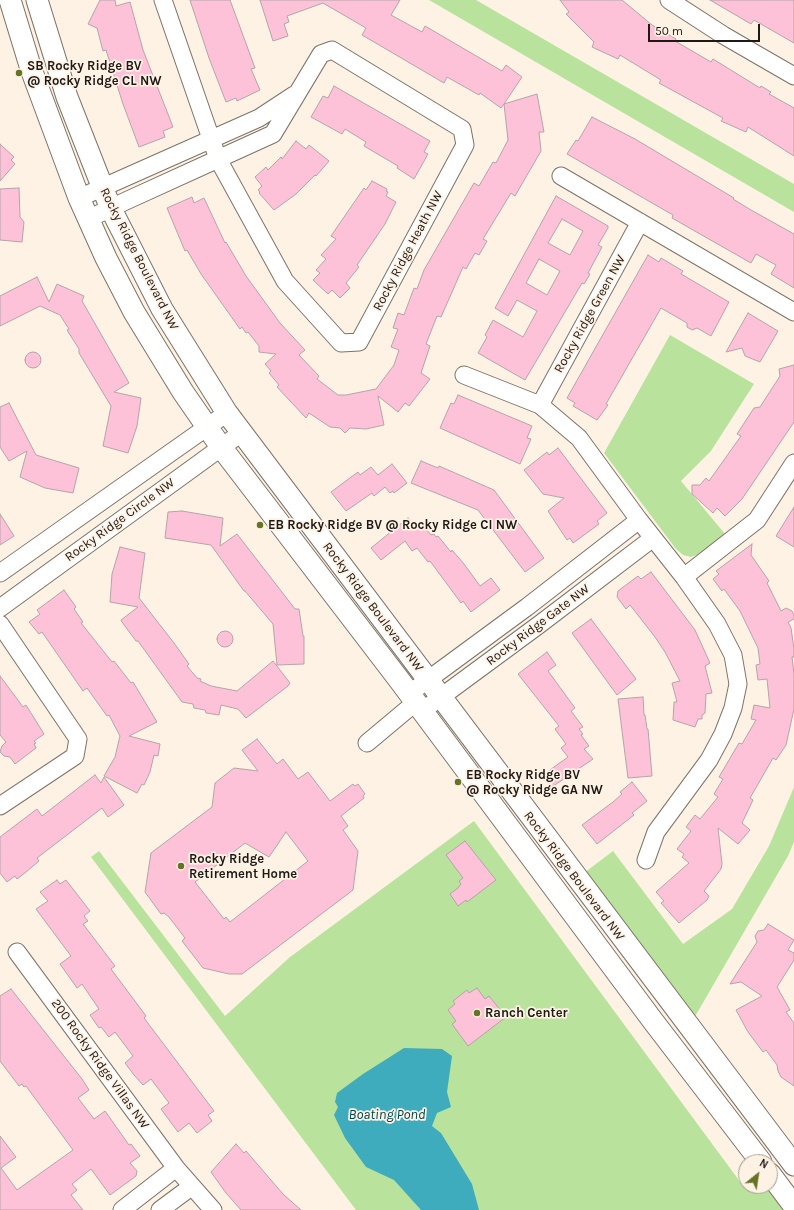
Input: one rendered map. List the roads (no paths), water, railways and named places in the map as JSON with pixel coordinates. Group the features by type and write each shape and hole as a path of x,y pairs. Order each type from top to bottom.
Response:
{"street":[{"name":"Rocky Ridge Boulevard NW","path":"10,0 31,69 79,198 90,218 106,258 134,312 154,346 221,447 416,702 653,1021 755,1154"},
{"name":"Rocky Ridge Boulevard NW","path":"37,0 67,97 101,188 162,309 227,413 794,1166"},
{"path":"163,0 212,140"},
{"path":"669,0 723,35 794,76"},
{"name":"Rocky Ridge Heath NW","path":"90,218 111,208 218,159 273,134 321,54 332,50 462,129 465,145 359,342 340,343 285,281 218,159 212,140"},
{"name":"Rocky Ridge Heath NW","path":"79,198 259,118 299,92"},
{"path":"561,176 794,312"},
{"name":"Rocky Ridge Green NW","path":"540,405 640,222"},
{"path":"464,374 540,405 579,438 639,520 684,577 717,624 733,655 738,684 733,708 724,734 709,760 656,832 646,860"},
{"name":"Rocky Ridge Circle NW","path":"0,573 206,426 227,413"},
{"name":"Rocky Ridge Circle NW","path":"0,608 241,433"},
{"path":"684,577 757,520 794,463"},
{"name":"Rocky Ridge Gate NW","path":"416,702 428,680 527,607 639,520"},
{"name":"Rocky Ridge Gate NW","path":"416,702 441,697 653,538"},
{"path":"0,624 78,739 75,756 0,806"},
{"path":"367,743 416,702"},
{"name":"200 Rocky Ridge Villas NW","path":"17,952 183,1177 212,1210"},
{"path":"122,1210 183,1177"},
{"path":"160,1210 183,1177"},
{"path":"778,1185 794,1206"}],"water":[{"name":"Boating Pond","path":"404,1048 442,1049 452,1056 447,1092 451,1107 437,1113 432,1126 441,1133 472,1184 479,1210 421,1210 394,1180 366,1167 345,1138 334,1115 338,1107 335,1102 337,1093 363,1074"}],"place":[{"name":"SB Rocky Ridge BV @ Rocky Ridge CL NW","path":"19,73"},
{"name":"EB Rocky Ridge BV @ Rocky Ridge CI NW","path":"260,525"},
{"name":"EB Rocky Ridge BV @ Rocky Ridge GA NW","path":"458,782"},
{"name":"Rocky Ridge Retirement Home","path":"181,866"},
{"name":"Ranch Center","path":"477,1013"}]}
